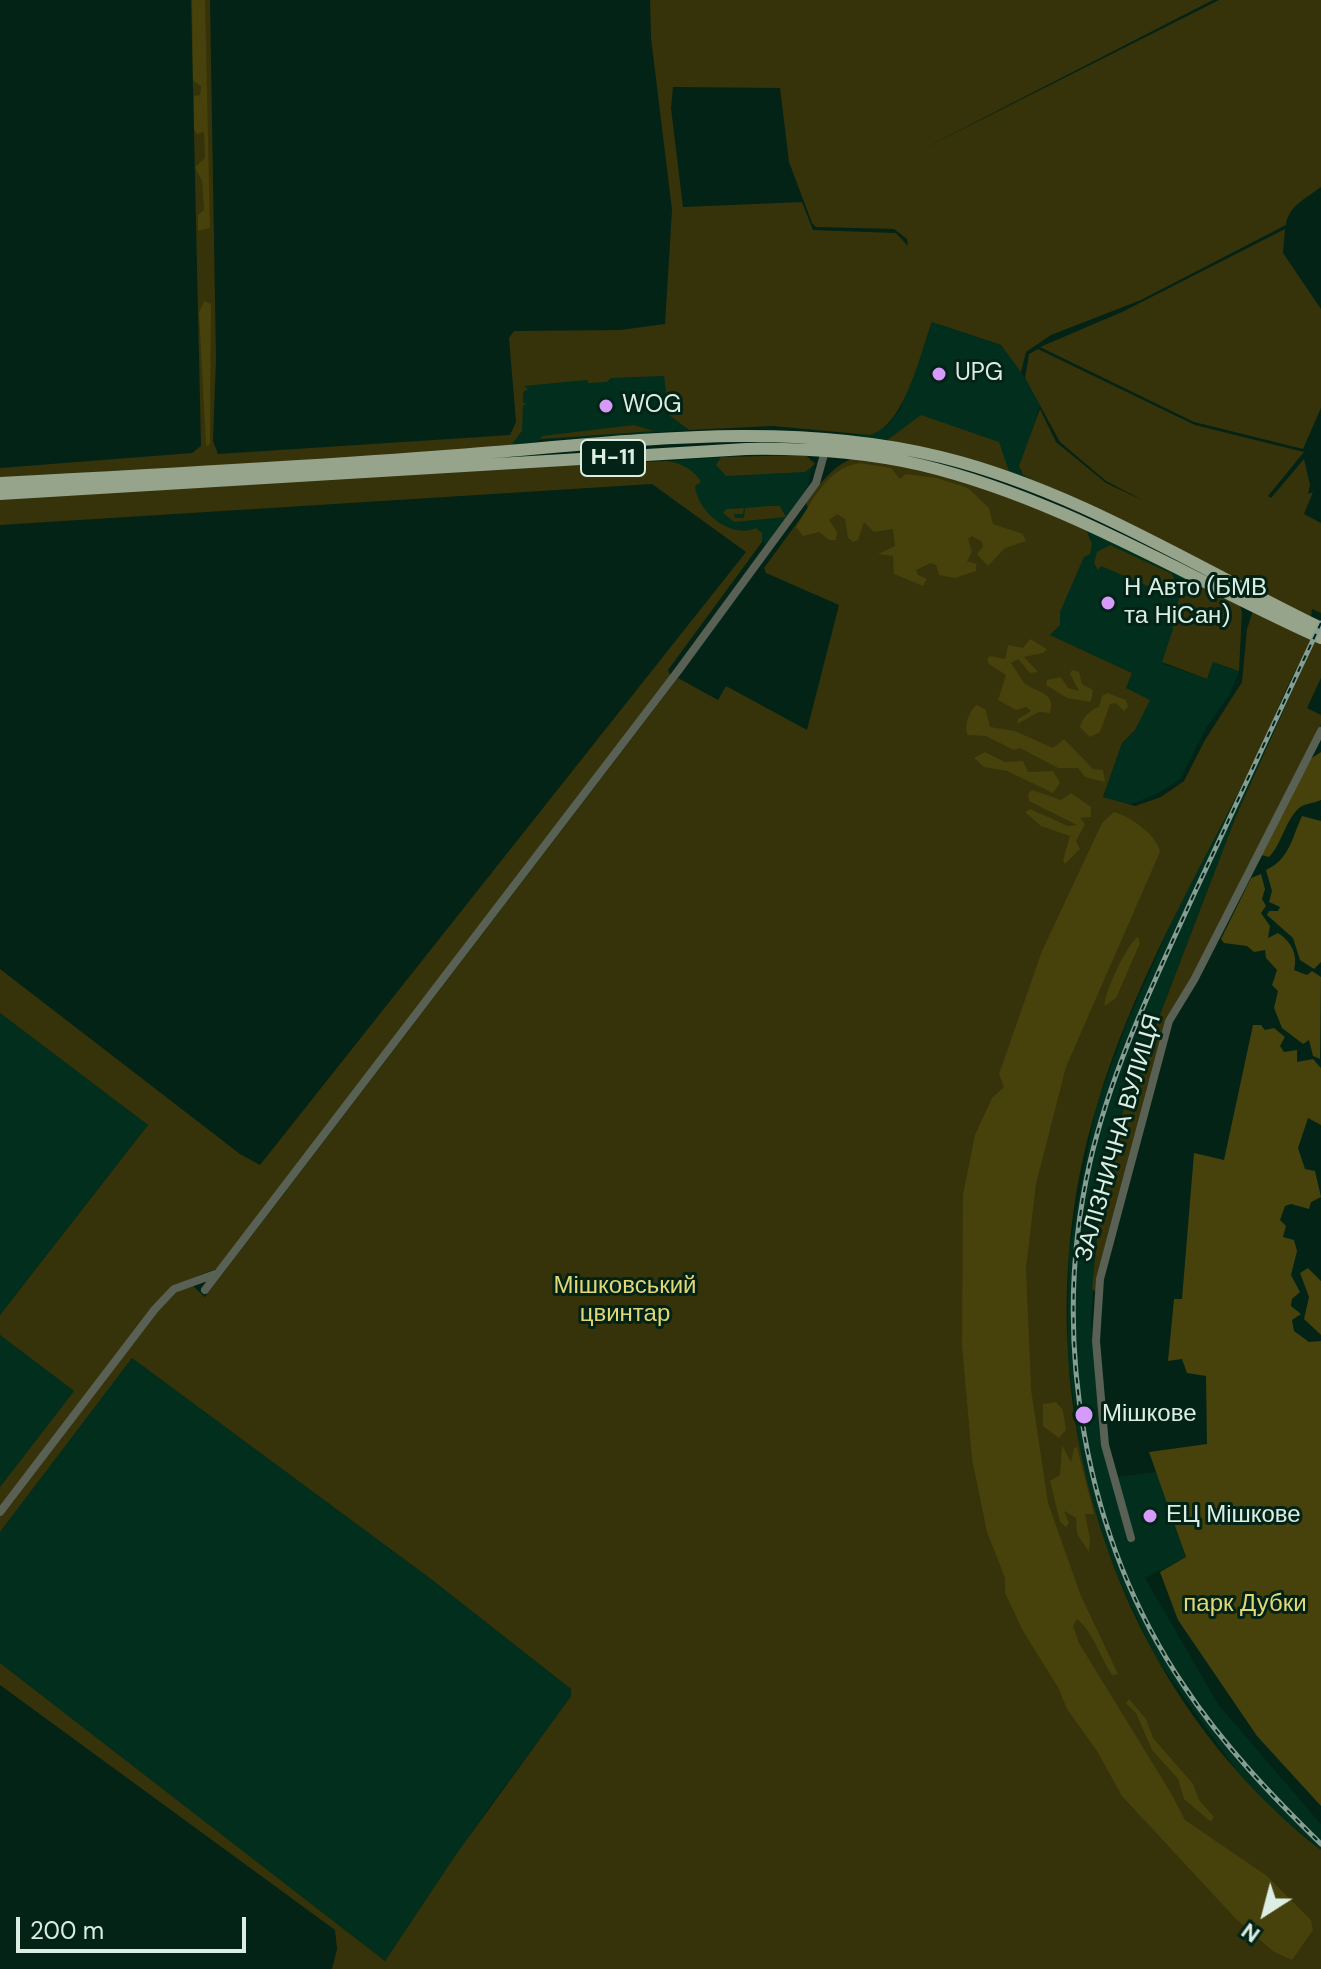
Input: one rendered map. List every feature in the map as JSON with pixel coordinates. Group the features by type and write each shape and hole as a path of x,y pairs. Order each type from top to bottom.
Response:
{"main road":[{"name":"Н-11","path":"0,483 695,437 826,436 944,458 1025,484 1196,564 1321,628"},
{"name":"Н-11","path":"0,494 746,449 825,451 918,464 993,486 1073,519 1321,638"}],"street":[{"path":"205,1290 678,671 816,483 825,451"},
{"name":"ЗАЛІЗНИЧНА ВУЛИЦЯ","path":"1131,1538 1105,1445 1096,1341 1100,1279 1169,1021 1194,980 1321,731"},
{"path":"0,1512 155,1309 174,1289 218,1273"}],"shaded area":[{"path":"932,322 1000,345 1014,359 1040,405 1020,471 1044,488 847,432 870,435 888,425 900,410"},
{"path":"666,371 673,416 689,430 541,440 509,448 518,431 520,384"},
{"path":"723,457 814,461 806,491 765,546 762,539 730,532 709,516 695,502 676,463 667,461"},
{"path":"1085,527 1201,583 1164,664 1207,679 1213,662 1239,671 1230,694 1206,728 1180,779 1159,793 1129,805 1103,797 1122,743 1135,730 1126,688 1132,673 1050,635 1060,625 1058,612"},
{"path":"1305,651 1309,653 1236,816 1122,1114 1099,1219 1091,1318 1102,1439 1117,1477 1157,1472 1186,1558 1145,1578 1218,1704 1321,1824 1321,1850 1275,1812 1242,1778 1156,1658 1098,1527 1082,1467 1067,1353 1069,1250 1096,1106 1128,1020 1178,908 1248,773"},
{"path":"0,1013 148,1125 0,1315"},
{"path":"0,1335 74,1391 0,1487"},
{"path":"132,1358 431,1579 571,1689 571,1696 488,1809 385,1961 0,1663 0,1532"}],"green space":[{"path":"191,0 210,0 216,359 213,441 218,454 510,435 516,422 509,338 514,331 620,330 665,324 672,210 651,38 650,0 1213,0 921,150 1219,0 1321,0 1321,187 1294,208 1286,225 1141,300 1051,335 1026,352 1021,372 1001,345 932,322 902,403 882,429 870,435 772,426 689,430 669,415 664,376 611,378 607,382 589,383 587,380 524,386 528,389 523,392 523,403 527,403 523,406 522,431 509,448 0,479 0,468 192,453 201,446","holes":["673,87 780,88 789,162 812,223 816,227 894,229 907,239 908,246 896,233 813,230 802,202 683,207 671,108"]},
{"path":"192,0 205,0 210,228 198,231 198,215 204,210 202,181 195,167 205,158 204,132 197,134 194,129 194,96 200,95 201,86 193,81"},
{"path":"1285,229 1283,253 1321,309 1321,408 1303,449 1194,422 1040,347 1122,312"},
{"path":"204,301 211,304 210,444 206,446 199,313"},
{"path":"1038,349 1195,425 1304,452 1268,496 1271,498 1304,459 1310,485 1308,494 1313,492 1304,514 1321,523 1321,613 1312,609 1311,617 1023,475 1019,466 1040,409 1056,442 1106,483 1144,501 1106,481 1060,442 1025,378 1029,354"},
{"path":"921,415 999,442 1010,474 886,441"},
{"path":"634,425 654,431 540,439 542,436"},
{"path":"806,455 815,464 805,472 726,476 716,465 721,457"},
{"name":"Мішковський цвинтар","path":"857,457 943,473 1085,527 1092,544 1090,554 1084,557 1060,612 1060,625 1050,635 1132,673 1126,688 1150,700 1135,730 1122,743 1103,797 1135,806 1161,797 1184,781 1205,740 1242,682 1247,629 1253,611 1321,641 1321,678 1307,708 1321,715 1321,725 1193,979 1167,1020 1096,1292 1092,1289 1099,1219 1122,1114 1236,816 1309,654 1306,651 1146,976 1111,1061 1097,1105 1074,1206 1067,1309 1074,1412 1096,1512 1132,1608 1181,1698 1245,1779 1321,1850 1321,1969 332,1969 337,1949 335,1930 0,1685 0,1663 385,1961 455,1856 571,1696 571,1689 431,1579 132,1358 0,1532 0,1517 158,1311 177,1292 193,1286 205,1297 678,678 718,700 726,686 807,730 839,605 766,573 764,568 808,508 806,503 822,482 841,464"},
{"path":"667,461 683,466 696,475 701,482 695,486 697,496 717,521 736,530 756,528 762,533 762,542 668,670 670,675 218,1268 172,1286 0,1508 0,1487 74,1391 0,1335 0,1315 148,1125 0,1013 0,969 240,1154 260,1165 746,552 652,484 0,525 0,498 508,467"},
{"path":"860,463 891,468 900,479 906,474 937,478 968,488 989,508 993,524 1023,534 1026,541 1005,548 988,566 977,554 983,547 982,542 972,536 968,539 972,552 967,561 976,564 976,571 955,578 939,575 936,565 930,563 916,570 918,575 927,579 923,586 894,574 893,556 878,554 895,546 893,529 874,532 864,522 858,540 853,542 848,538 845,519 837,514 829,520 837,532 836,540 829,540 819,532 803,536 796,527 821,488 838,472"},
{"path":"780,506 786,517 734,522 723,513 726,509 744,508 743,514 734,514 735,518 744,518 745,508"},
{"path":"1110,545 1172,574 1175,585 1171,595 1164,600 1166,594 1101,566 1098,570 1094,563 1097,552"},
{"path":"1201,583 1240,605 1242,612 1239,671 1213,662 1207,679 1162,662 1173,629 1171,616 1183,591"},
{"path":"1030,639 1047,649 1043,653 1024,657 1038,672 1030,673 1018,659 1011,663 1025,683 1049,697 1050,713 1039,712 1017,724 1018,719 1031,711 1026,707 1016,710 998,700 1006,675 989,664 987,659 990,656 1005,659 1008,645 1023,648"},
{"path":"1072,670 1079,672 1082,684 1093,690 1091,702 1067,698 1046,685 1047,680 1061,677 1068,688 1079,691 1070,674"},
{"path":"1107,693 1126,700 1128,707 1124,711 1116,703 1110,704 1100,732 1090,737 1080,727 1081,724 1087,714 1099,707 1102,696"},
{"path":"977,705 986,710 990,727 1015,731 1053,748 1064,739 1093,769 1103,770 1105,782 1085,777 1078,768 1058,768 1020,748 1014,750 986,736 968,735 968,719"},
{"path":"985,752 1005,762 1023,761 1028,772 1053,771 1060,783 1053,793 1007,771 984,767 974,758"},
{"path":"1321,752 1321,800 1297,810 1274,851 1269,857 1261,855 1310,759"},
{"path":"1032,790 1061,800 1071,793 1091,807 1091,817 1080,818 1085,824 1076,841 1080,849 1065,864 1063,860 1070,836 1041,826 1025,812 1030,809 1068,826 1077,825 1029,801 1028,794"},
{"path":"1114,812 1142,828 1160,852 1066,1067 1036,1184 1026,1268 1031,1389 1048,1503 1081,1596 1118,1674 1112,1675 1092,1637 1077,1619 1073,1626 1079,1643 1185,1820 1267,1876 1311,1920 1313,1930 1292,1960 1274,1952 1236,1919 1122,1796 1097,1751 1067,1709 1005,1593 1005,1578 987,1532 972,1459 962,1345 963,1195 975,1135 992,1098 1004,1087 999,1074 1042,951 1102,823"},
{"path":"1302,816 1321,821 1321,962 1314,969 1300,960 1293,938 1267,915 1280,907 1269,902 1272,891 1266,870 1285,854"},
{"path":"1261,874 1265,889 1262,899 1266,906 1261,913 1270,926 1268,938 1278,933 1287,940 1293,949 1294,970 1307,975 1312,971 1321,977 1320,1059 1313,1056 1309,1040 1303,1044 1282,1028 1274,1008 1278,991 1272,985 1277,970 1266,958 1265,950 1254,952 1247,946 1224,943 1221,939 1251,878"},
{"path":"1138,937 1140,943 1116,998 1105,1006 1117,969"},
{"name":"парк Дубки","path":"1253,1025 1261,1025 1265,1030 1274,1028 1285,1037 1280,1046 1284,1052 1297,1050 1297,1062 1313,1059 1321,1068 1321,1125 1308,1118 1298,1148 1305,1169 1315,1171 1321,1197 1311,1202 1309,1209 1291,1204 1285,1206 1280,1220 1286,1226 1283,1237 1294,1240 1297,1251 1291,1275 1300,1292 1292,1299 1291,1306 1301,1314 1292,1320 1294,1331 1309,1342 1321,1341 1321,1806 1257,1736 1178,1620 1160,1572 1186,1557 1149,1452 1207,1444 1206,1376 1187,1373 1182,1359 1168,1361 1174,1299 1182,1299 1194,1153 1224,1160"},
{"path":"1308,1268 1321,1281 1321,1335 1304,1319 1309,1297 1300,1273"},
{"path":"1056,1402 1063,1410 1066,1430 1059,1438 1043,1426 1043,1404"},
{"path":"1062,1445 1071,1462 1074,1448 1077,1447 1094,1514 1085,1514 1089,1552 1077,1534 1076,1518 1064,1511 1069,1523 1066,1527 1060,1522 1050,1481 1060,1475"},
{"path":"1129,1699 1146,1719 1153,1738 1193,1784 1199,1800 1214,1817 1211,1822 1184,1799 1178,1779 1152,1750 1136,1713 1126,1703"}],"railway":[{"path":"1321,623 1165,958 1122,1058 1090,1162 1078,1229 1074,1297 1076,1365 1084,1433 1099,1500 1121,1565 1149,1628 1184,1686 1215,1729 1248,1769 1321,1844"}],"place":[{"name":"UPG","path":"939,374"},
{"name":"WOG","path":"606,406"},
{"name":"Н Авто (БМВ та НіСан)","path":"1108,603"},
{"name":"Мішкове","path":"1084,1415"},
{"name":"ЕЦ Мішкове","path":"1150,1516"}]}
